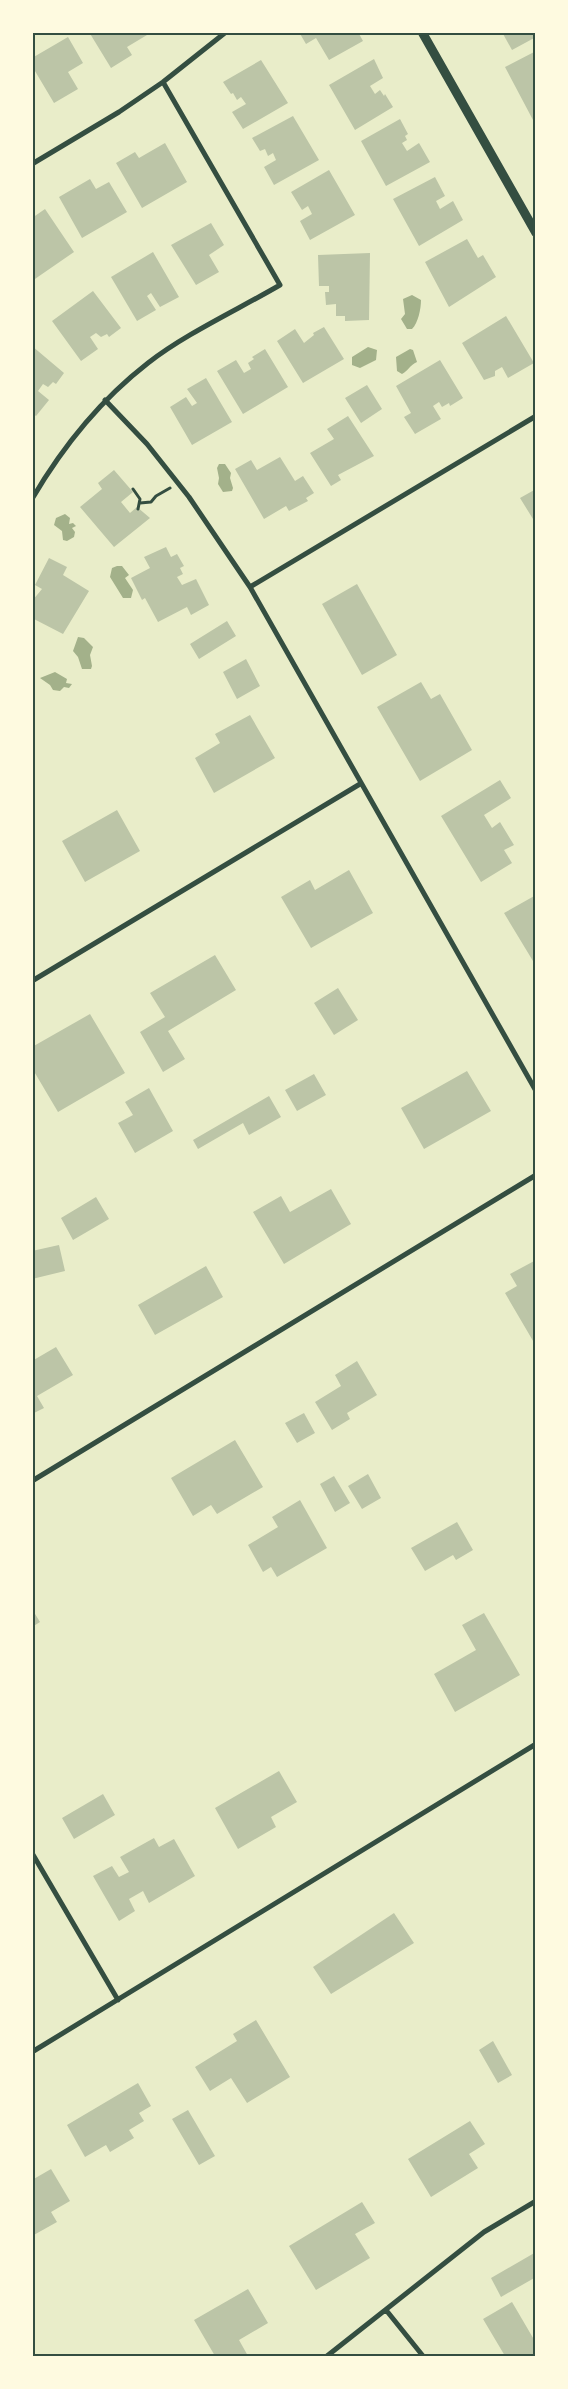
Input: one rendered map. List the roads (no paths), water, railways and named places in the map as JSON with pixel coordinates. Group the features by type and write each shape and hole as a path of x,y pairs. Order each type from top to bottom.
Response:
{"street":[{"path":"32,164 119,112 163,82 226,32"},
{"path":"422,32 536,233"},
{"path":"32,499 73,436 105,400 150,362 280,285 163,82"},
{"path":"105,400 147,444 177,482 250,588 536,1091"},
{"path":"250,588 536,416"},
{"path":"32,981 360,784"},
{"path":"32,1481 536,1175"},
{"path":"32,2052 536,1744"},
{"path":"32,1853 118,2000"},
{"path":"327,2356 484,2232 536,2201"},
{"path":"386,2310 423,2356"}]}
